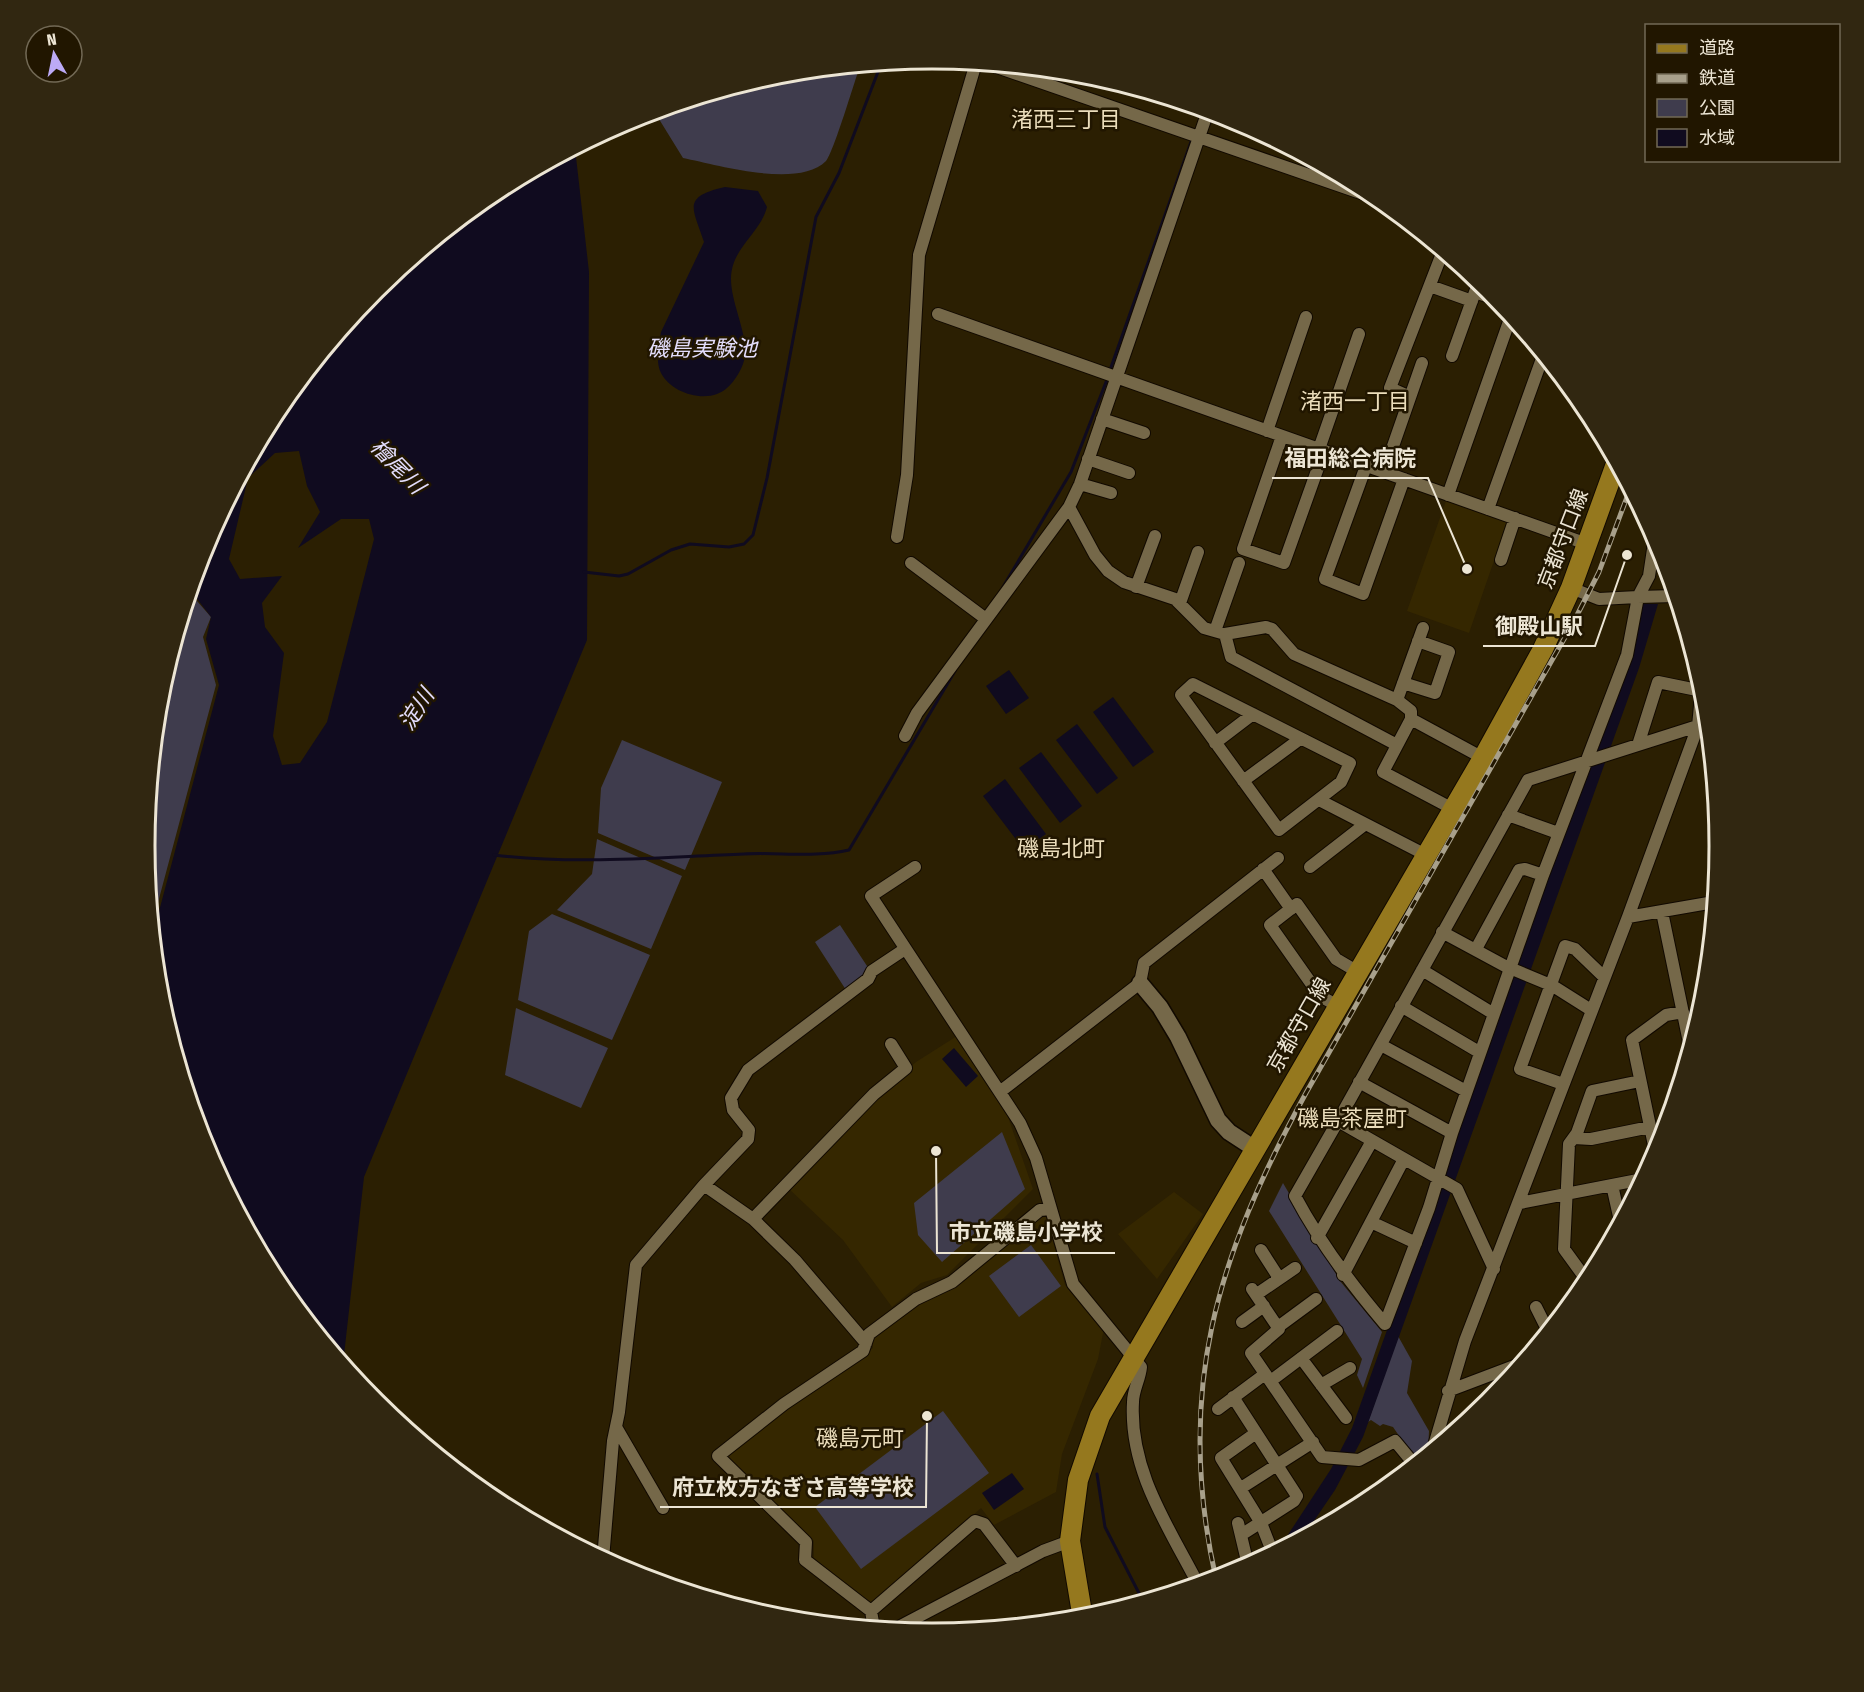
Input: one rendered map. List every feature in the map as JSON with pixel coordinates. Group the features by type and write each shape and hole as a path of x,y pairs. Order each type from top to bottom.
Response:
{"main road":[{"name":"京都守口線","path":"1081,1608 1070,1541 1078,1480 1084,1457 1100,1416 1483,758 1543,649 1571,588 1613,473"}],"street":[{"path":"897,537 907,475 919,255 974,71"},
{"path":"1019,75 1342,186"},
{"path":"905,736 917,712 1069,507 1080,484 1101,419 1109,375 1193,134 1203,118"},
{"path":"1410,397 1390,388 1440,259"},
{"path":"1430,286 1475,291"},
{"path":"1452,356 1475,291"},
{"path":"938,314 1587,544"},
{"path":"1267,431 1305,317"},
{"path":"1448,495 1508,325"},
{"path":"1282,436 1243,549 1284,563 1359,334"},
{"path":"1384,472 1422,363"},
{"path":"1488,509 1540,364"},
{"path":"1101,419 1144,433"},
{"path":"1088,459 1129,472"},
{"path":"1366,466 1325,579 1332,584 1363,594 1404,479"},
{"path":"1080,484 1110,493"},
{"path":"1069,507 1095,555 1108,571 1136,587 1180,603 1204,628 1220,633 1266,627 1272,629 1294,654 1397,700 1411,711 1411,719 1383,772 1453,809"},
{"path":"1501,560 1515,518"},
{"path":"1136,587 1155,536"},
{"path":"1180,603 1198,552"},
{"path":"1652,554 1648,576 1638,597 1628,655 1587,761 1558,833 1513,968 1479,1052 1416,1243 1385,1324 1343,1275 1317,1238 1295,1196 1528,780 1587,761 1610,755 1699,725"},
{"path":"911,563 986,619"},
{"path":"1239,563 1220,633 1231,657 1397,745"},
{"path":"1571,588 1599,599 1668,596"},
{"path":"1397,700 1423,628"},
{"path":"1403,683 1435,693 1449,652 1418,641"},
{"path":"1638,745 1658,682 1692,687"},
{"path":"1193,684 1253,714 1350,763 1341,782 1279,831 1181,696 1193,684"},
{"path":"1215,743 1253,714"},
{"path":"1411,719 1483,758"},
{"path":"1440,1434 1448,1391 1465,1341 1700,732"},
{"path":"1243,781 1300,739"},
{"path":"1319,800 1426,855"},
{"path":"1508,815 1558,833"},
{"path":"1310,867 1364,825"},
{"path":"1001,1091 1140,983 1144,963 1278,858"},
{"path":"915,867 871,896 1020,1123 1036,1158 1073,1284 1142,1369 1133,1401 1135,1447 1144,1481 1194,1577"},
{"path":"1263,869 1291,909"},
{"path":"1476,949 1519,870 1525,869 1543,875"},
{"path":"1338,1006 1320,996 1270,925 1297,904 1336,959 1358,972"},
{"path":"1628,917 1706,905"},
{"path":"1662,912 1683,1012 1689,1021"},
{"path":"1442,932 1550,984 1591,1010"},
{"path":"1563,1084 1520,1069 1533,1049 1550,984 1565,946 1575,949 1604,977"},
{"path":"604,1550 636,1265 704,1185 748,1139 749,1130 733,1110 731,1098 748,1070 868,979 872,971 905,949"},
{"path":"1422,970 1494,1014"},
{"path":"1140,983 1160,1007 1178,1037 1218,1120 1229,1132 1255,1149"},
{"path":"1401,1006 1479,1052"},
{"path":"1652,1137 1632,1040 1666,1015 1683,1012"},
{"path":"753,1219 874,1094 906,1068 891,1044"},
{"path":"1381,1046 1466,1091"},
{"path":"1581,1273 1564,1249 1569,1144 1574,1138 1592,1091 1640,1081"},
{"path":"1359,1082 1452,1133"},
{"path":"1338,1121 1457,1189 1494,1269"},
{"path":"1574,1138 1591,1139 1650,1127"},
{"path":"1317,1238 1372,1141"},
{"path":"1343,1275 1404,1160"},
{"path":"1520,1203 1633,1181"},
{"path":"704,1185 753,1219 795,1260 866,1343"},
{"path":"1612,1185 1618,1211"},
{"path":"873,1620 872,1611 805,1560 806,1542 718,1456 784,1404 863,1351 869,1334 916,1299 952,1282 1040,1210 1051,1209"},
{"path":"1371,1222 1416,1243"},
{"path":"1261,1251 1279,1278"},
{"path":"1278,1327 1254,1292 1294,1268"},
{"path":"1316,1299 1278,1327 1279,1329 1251,1353 1322,1457 1359,1460 1395,1441 1409,1458"},
{"path":"1242,1322 1264,1306"},
{"path":"1536,1307 1544,1324"},
{"path":"1218,1409 1233,1397 1302,1358 1337,1331"},
{"path":"1302,1358 1346,1418"},
{"path":"1321,1385 1350,1368"},
{"path":"1448,1391 1505,1369"},
{"path":"1233,1397 1297,1496 1294,1501 1261,1523 1240,1529 1246,1556"},
{"path":"616,1427 663,1508"},
{"path":"1256,1433 1221,1458 1261,1523 1270,1546"},
{"path":"1241,1488 1312,1442"},
{"path":"872,1611 975,1521 984,1524 1016,1566"},
{"path":"908,1622 1016,1566 1070,1541"}],"shaded area":[{"path":"1447,498 1506,518 1507,523 1469,633 1407,611"},
{"path":"957,1036 1008,1117 1033,1189 947,1275 921,1283 892,1307 843,1240 788,1188 860,1111 916,1062"},
{"path":"1174,1192 1203,1214 1157,1279 1118,1234"},
{"path":"1042,1216 1046,1217 1065,1285 1104,1328 1098,1359 1062,1454 1056,1492 994,1525 981,1508 875,1603 869,1603 814,1558 814,1541 727,1456 789,1407 873,1348 872,1338"}],"green space":[{"path":"858,73 839,132 829,155 826,161 813,169 797,173 757,173 683,158 659,119 731,95 780,84"},
{"path":"195,599 211,617 203,637 216,685 158,904 155,846 162,745 181,645"},
{"path":"622,740 722,782 685,870 598,833 601,788"},
{"path":"597,839 682,876 651,949 557,910 592,874"},
{"path":"552,914 650,955 612,1040 518,1000 529,931"},
{"path":"840,925 869,969 865,976 846,990 815,942"},
{"path":"516,1008 608,1048 581,1108 505,1075"},
{"path":"1002,1132 1025,1189 942,1262 918,1235 914,1203"},
{"path":"1283,1183 1340,1281 1382,1332 1363,1388 1357,1375 1362,1359 1269,1211"},
{"path":"1031,1245 1061,1286 1019,1317 989,1276"},
{"path":"1398,1336 1412,1361 1407,1393 1429,1431 1428,1443 1413,1456 1393,1427 1383,1424 1380,1426 1371,1420 1368,1422"},
{"path":"943,1411 989,1473 861,1569 815,1507"}],"water":[{"path":"576,155 589,272 587,640 364,1177 344,1353 286,1278 235,1190 196,1096 181,1047 170,998 159,913 219,685 206,639 211,617 196,597 214,549 235,502 259,457 286,414 316,373 348,334 420,262 500,200","holes":["299,451 307,486 320,512 298,548 341,519 369,519 374,539 327,722 300,763 282,765 273,736 284,653 265,627 262,603 282,576 240,579 229,559 248,478 275,453"]},
{"name":"磯島実験池","path":"725,187 758,191 767,207 732,268 732,289 743,334 745,355 739,373 726,389 710,396 693,395 671,385 661,373 658,358 659,342 661,332 704,242 694,212 696,200 702,195"},
{"path":"1643,604 1658,604 1639,668 1363,1437 1335,1490 1312,1524 1286,1538 1331,1469 1352,1428 1588,768"},
{"path":"1009,670 1029,698 1006,714 986,686"},
{"path":"1113,697 1154,752 1133,767 1093,712"},
{"path":"1077,724 1118,778 1097,794 1056,740"},
{"path":"1041,752 1082,806 1060,823 1019,768"},
{"path":"1005,779 1046,834 1024,850 983,796"},
{"path":"954,1048 978,1076 966,1087 942,1059"},
{"path":"1012,1473 1024,1489 994,1510 982,1493"}],"waterway":[{"path":"584,572 619,576 628,574 671,550 690,544 729,547 744,544 753,535 767,478 816,217 839,173 878,71"},
{"path":"1110,370 1192,139"},
{"path":"1003,587 1071,472 1108,377"},
{"path":"494,855 588,860 810,854 849,850 955,671"},
{"path":"1097,1474 1105,1527 1140,1595"}],"railway":[{"path":"1214,1570 1204,1511 1200,1447 1203,1386 1212,1327 1227,1269 1248,1211 1306,1093 1572,625 1599,572 1627,498"}],"place":[{"name":"御殿山駅","path":"1627,555"},
{"name":"福田総合病院","path":"1467,569"},
{"name":"市立磯島小学校","path":"936,1151"},
{"name":"府立枚方なぎさ高等学校","path":"927,1416"}],"district":[{"name":"渚西三丁目","path":"1066,119"},
{"name":"渚西一丁目","path":"1355,401"},
{"name":"磯島北町","path":"1061,848"},
{"name":"磯島茶屋町","path":"1352,1118"},
{"name":"磯島元町","path":"860,1438"}],"water label":[{"name":"檜尾川","path":"398,466"},
{"name":"淀川","path":"416,709"}]}
